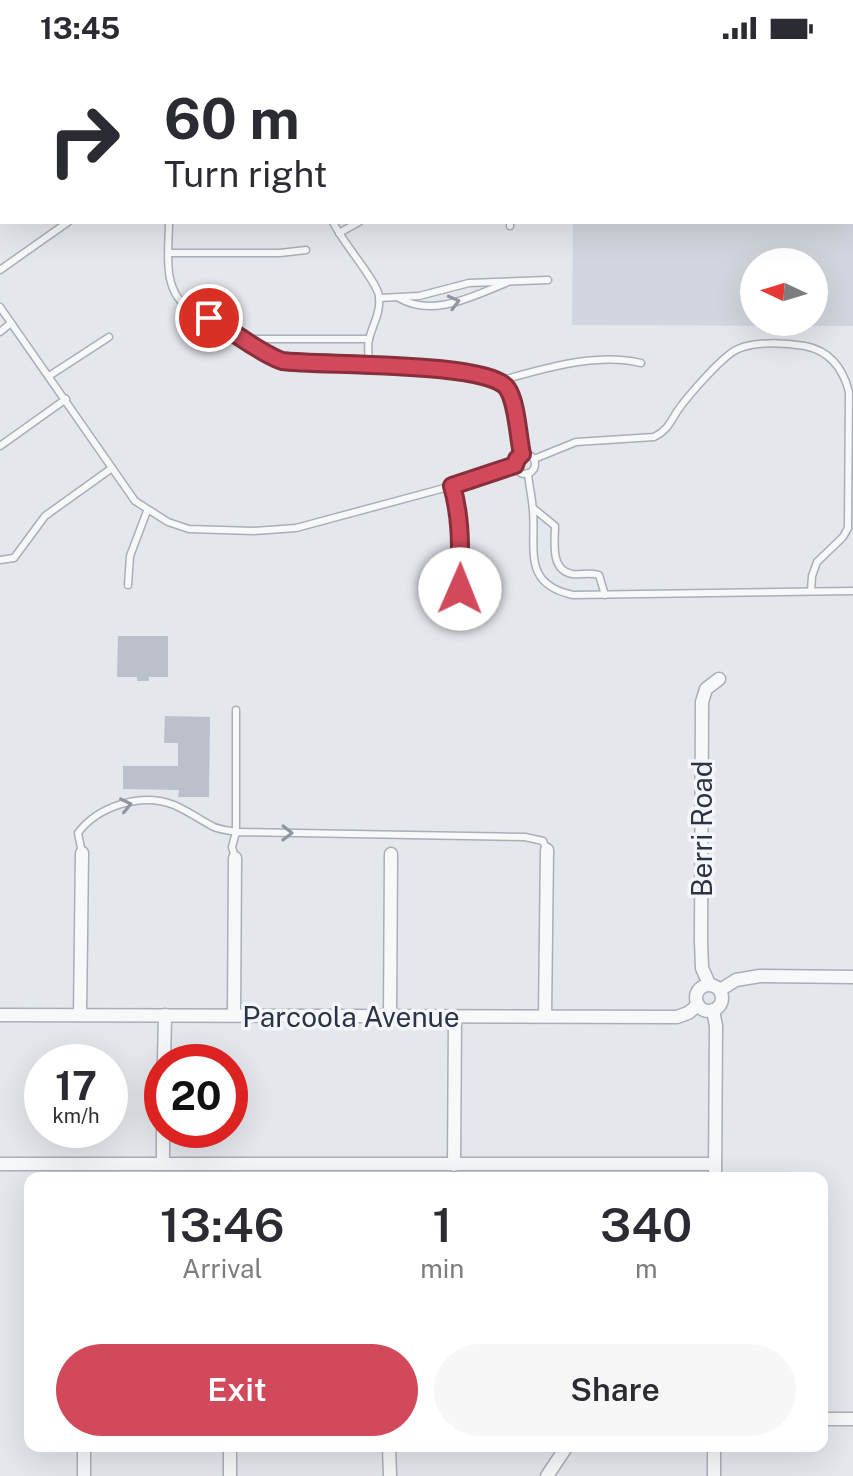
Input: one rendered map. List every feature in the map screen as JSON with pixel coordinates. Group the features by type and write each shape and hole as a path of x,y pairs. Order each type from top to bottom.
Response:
{"street":[{"name":"Berri Road","path":"714,987 702,968 702,702 706,689 719,679"},
{"path":"545,1016 547,850"},
{"path":"80,1015 82,853"},
{"path":"390,1016 391,854"},
{"path":"234,1015 235,858"},
{"path":"714,987 722,999 721,1005 713,1010 704,1010 698,1005 696,993 702,986 714,987 760,976 853,977"},
{"name":"Parcoola Avenue","path":"0,1015 677,1017 698,1005"},
{"path":"713,1010 716,1026 715,1172"},
{"path":"164,1044 165,1015"},
{"path":"454,1165 455,1017"},
{"path":"163,1148 163,1164"},
{"path":"0,1164 87,1171 163,1164 254,1171 411,1171 454,1165 560,1171 715,1164"},
{"path":"828,1419 853,1419"},
{"path":"84,1452 84,1476"},
{"path":"230,1452 230,1476"},
{"path":"389,1452 390,1476"},
{"path":"547,1476 563,1452"},
{"path":"714,1452 714,1476"}],"lane":[{"path":"0,270 65,224"},
{"path":"169,224 169,274 179,299 188,307 282,361 369,364 491,377 506,387 512,399 522,454"},
{"path":"334,224 377,288 379,298 375,326 369,339 369,364"},
{"path":"339,233 355,224"},
{"path":"169,253 280,253 306,250"},
{"path":"379,298 419,296 469,283 548,280"},
{"path":"397,297 418,305 445,305 509,282"},
{"path":"0,307 129,493 147,511 189,529 257,531 296,528 452,486 515,465"},
{"path":"0,332 11,323"},
{"path":"49,376 109,337"},
{"path":"247,339 369,339"},
{"path":"534,459 576,442 654,437 666,431 693,391 738,348 767,344 816,349 832,358 845,377 849,392 850,517 843,537 817,562 811,591"},
{"path":"499,381 593,360 641,363"},
{"path":"0,446 66,399"},
{"path":"515,465 522,454 534,459"},
{"path":"515,465 521,473 528,473 533,469 534,459"},
{"path":"0,560 14,558 45,516 112,468"},
{"path":"528,473 533,508 534,566 540,578 561,593 853,591"},
{"path":"452,486 461,527 460,589"},
{"path":"533,508 555,526 558,564 571,574 599,575 605,595"},
{"path":"128,585 130,556 147,511"},
{"path":"235,858 232,847 236,832 236,710"},
{"path":"82,853 78,833 83,827 104,810 134,802 174,805 213,827 236,832 525,837 543,841 547,850"}],"shaded area":[{"path":"573,224 853,224 853,326 828,326 828,248 740,248 740,326 572,325"}],"building":[{"path":"118,636 168,636 168,677 149,677 149,681 137,681 137,677 117,677"},
{"path":"165,716 210,717 209,797 178,797 179,790 123,789 123,766 178,766 178,743 164,743"}],"route":[{"path":"209,318 282,361 392,365 491,377 506,387 512,399 522,454 515,465 452,486 461,527 460,589"}]}
